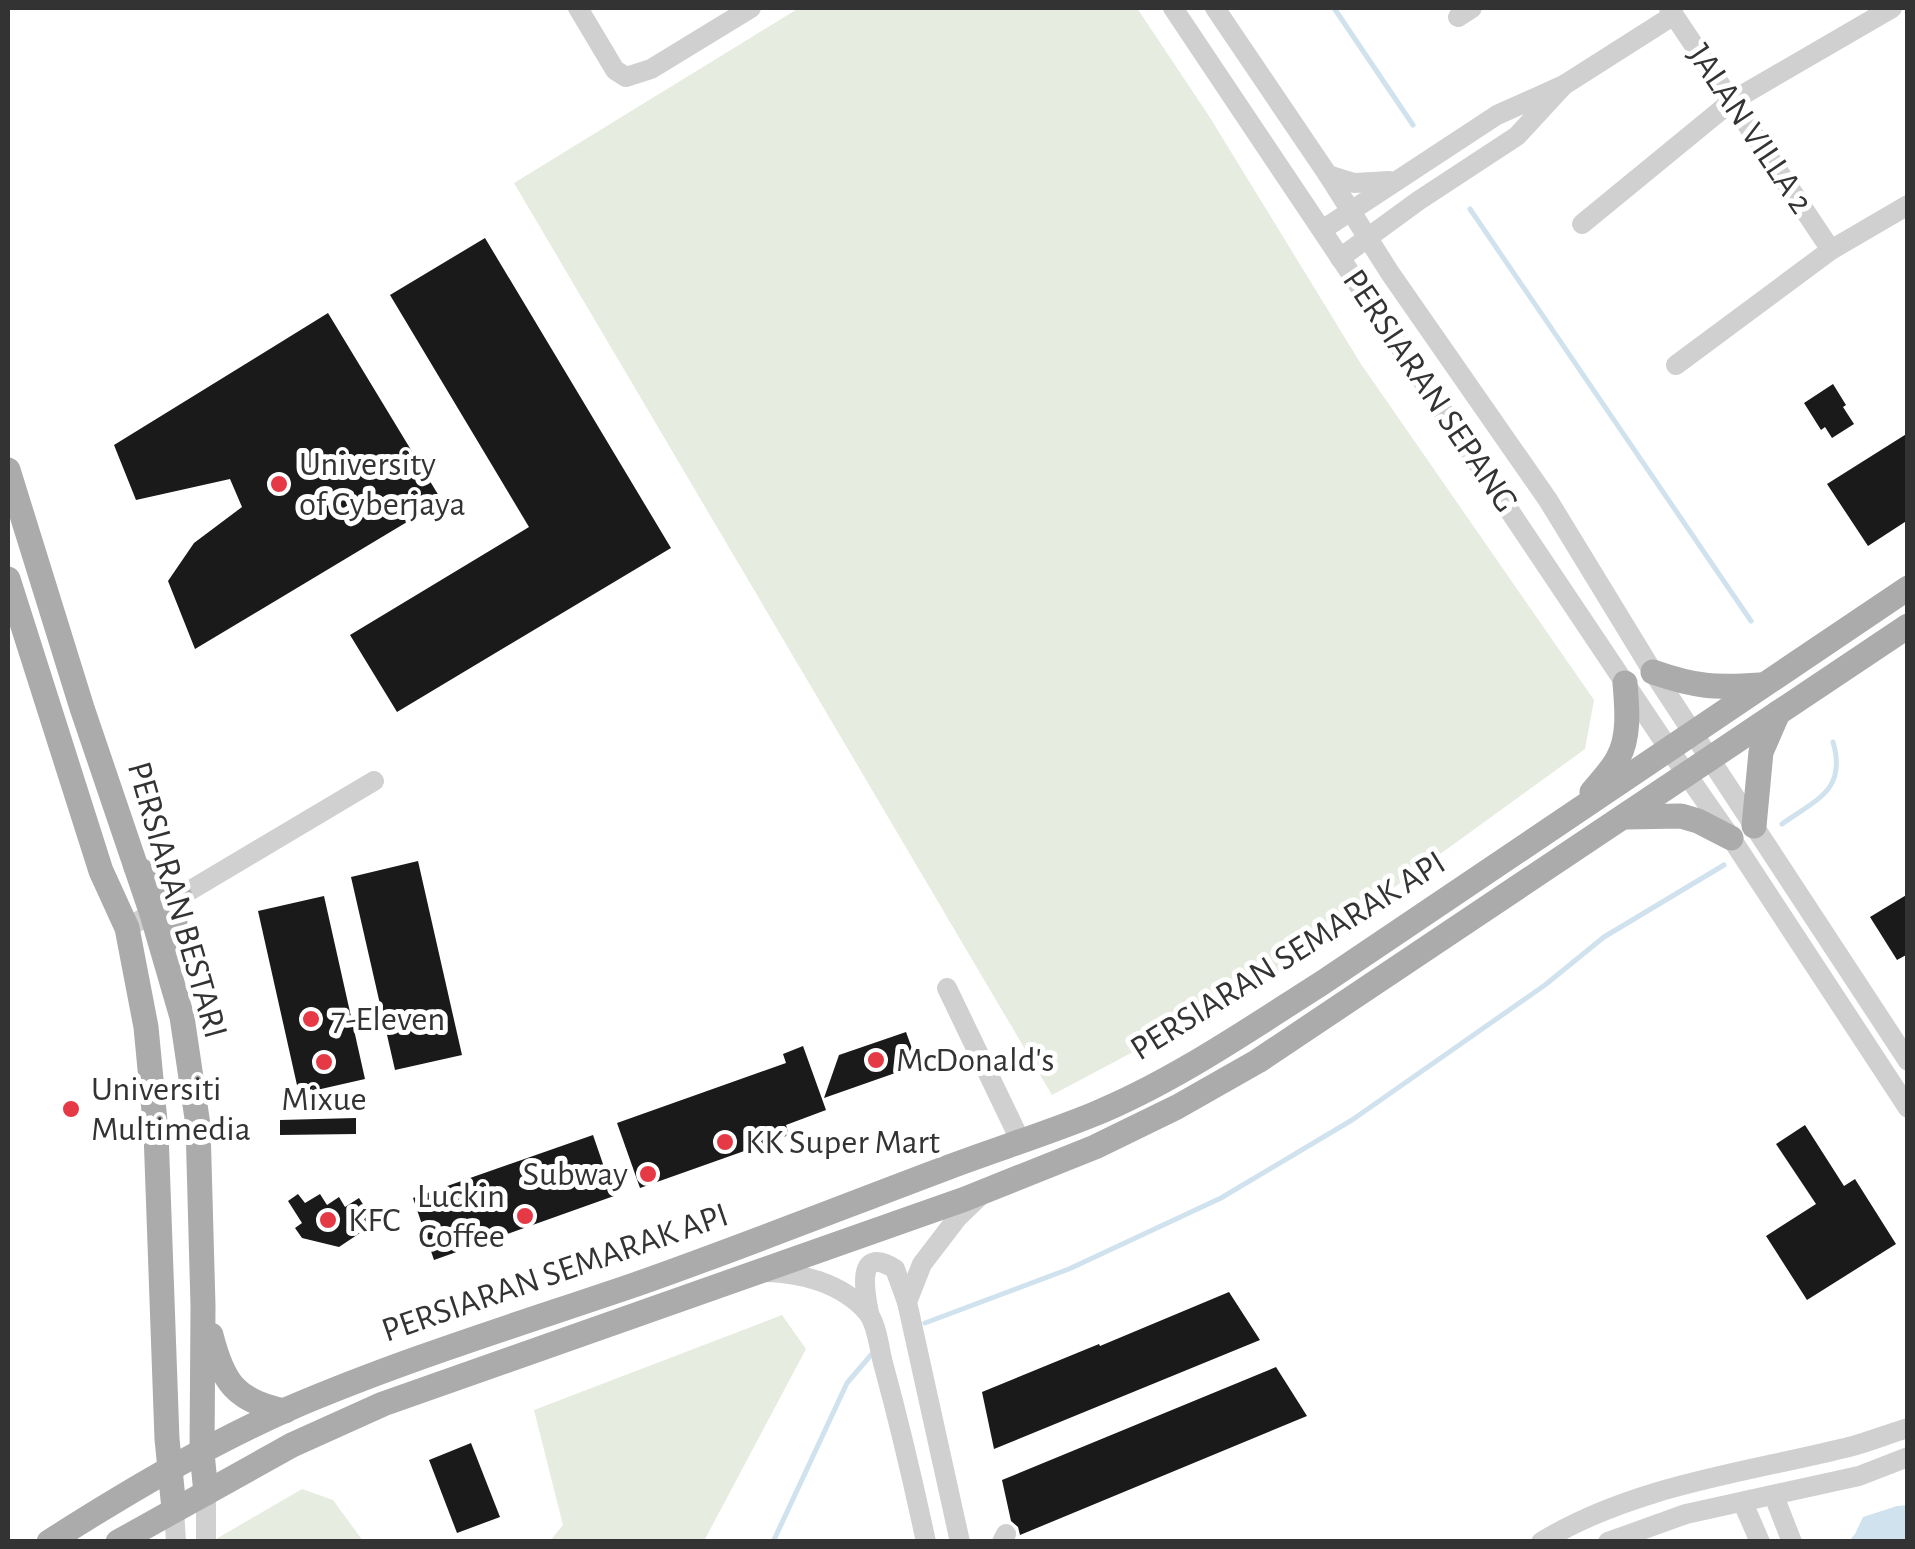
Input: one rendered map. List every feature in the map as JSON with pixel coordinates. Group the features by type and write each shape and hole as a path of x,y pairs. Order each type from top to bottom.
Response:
{"main road":[{"name":"PERSIARAN BESTARI","path":"8,470 182,1017 198,1126 202,1453 206,1493"},
{"name":"PERSIARAN BESTARI","path":"8,579 101,871 126,928 146,1027 156,1132 169,1470 174,1509"},
{"name":"PERSIARAN SEMARAK API","path":"50,1542 124,1494 285,1411 417,1358 672,1271 1093,1115 1166,1079 1322,983 1908,588"},
{"name":"PERSIARAN SEMARAK API","path":"118,1542 292,1445 383,1404 986,1190 1096,1148 1177,1107 1258,1061 1908,626"},
{"path":"1653,672 1689,684 1723,688 1764,684"},
{"path":"1580,808 1618,758 1626,733 1626,683"},
{"path":"1624,817 1681,816 1743,832 1761,752 1778,713"},
{"path":"136,867 180,897 166,963"},
{"name":"PERSIARAN BESTARI","path":"101,871 108,909 139,997"},
{"path":"203,1306 218,1362 234,1389 260,1406 285,1411"}],"street":[{"path":"578,8 614,70 626,77 651,69 751,8"},
{"name":"PERSIARAN SEPANG","path":"1173,8 1669,749 1687,775 1743,832"},
{"name":"PERSIARAN SEPANG","path":"1215,8 1390,273 1548,500 1711,759 1743,832"},
{"path":"1582,224 1732,101 1892,8"},
{"path":"1322,230 1498,114 1564,85 1672,11"},
{"name":"JALAN VILLA 2","path":"1672,11 1831,250"},
{"path":"1340,258 1517,136 1564,85"},
{"path":"1328,175 1354,182 1397,180"},
{"path":"1390,273 1393,237 1418,202"},
{"path":"1676,365 1831,250 1908,205"},
{"path":"126,928 374,781"},
{"path":"1743,832 1908,1061"},
{"path":"1743,832 1908,1108"},
{"path":"947,988 1020,1140"},
{"path":"907,1302 922,1264 986,1190"},
{"path":"926,1542 863,1276 868,1268 882,1262 895,1269 907,1302 960,1542"},
{"path":"760,1272 782,1272 825,1284 870,1313"},
{"path":"1541,1542 1616,1505 1674,1486 1852,1446 1908,1428"},
{"path":"1852,1446 1859,1476"},
{"path":"1608,1542 1686,1514 1859,1476 1908,1458"},
{"path":"1724,1476 1760,1542"},
{"name":"PERSIARAN BESTARI","path":"206,1493 206,1542"},
{"path":"1774,1496 1792,1542"},
{"name":"PERSIARAN BESTARI","path":"174,1509 176,1542"}],"shaded area":[{"path":"799,8 1137,8 1209,116 1361,364 1594,700 1585,749 1261,984 1052,1095 514,183"},
{"path":"782,1315 806,1349 704,1541 550,1541 563,1525 534,1410"},
{"path":"302,1489 333,1500 363,1541 211,1542"}],"water":[{"path":"1907,1505 1907,1541 1849,1541 1863,1517"}],"building":[{"path":"485,238 671,548 397,712 350,635 529,527 390,295"},
{"path":"328,313 442,501 195,649 168,581 194,543 242,507 230,479 136,500 114,445"},
{"path":"1833,384 1854,424 1832,438 1825,427 1821,430 1804,403"},
{"path":"1908,433 1908,520 1868,546 1827,484"},
{"path":"418,861 462,1055 395,1070 351,877"},
{"path":"1908,894 1908,954 1897,960 1870,917"},
{"path":"324,896 365,1079 299,1094 258,911"},
{"name":"McDonald's","path":"906,1032 918,1065 824,1098 839,1055"},
{"path":"803,1046 826,1110 786,1125 789,1135 640,1188 617,1123 786,1063 783,1054"},
{"path":"356,1118 356,1134 280,1135 280,1120"},
{"path":"1805,1125 1844,1186 1855,1179 1896,1244 1807,1300 1766,1236 1816,1204 1776,1144"},
{"path":"593,1135 614,1196 434,1260 413,1198"},
{"path":"298,1194 305,1203 320,1194 327,1205 339,1197 345,1207 359,1198 375,1223 339,1247 302,1238 295,1228 302,1223 288,1201"},
{"path":"1229,1292 1260,1340 994,1449 982,1392"},
{"path":"1276,1367 1307,1416 1020,1535 1011,1521 1002,1480"},
{"path":"471,1443 500,1517 457,1533 429,1460"}],"waterway":[{"path":"1334,8 1413,125"},
{"path":"1470,209 1751,621"},
{"path":"1782,824 1826,792 1836,772 1833,742"},
{"path":"925,1323 1069,1269 1221,1198 1352,1120 1545,985 1604,937 1724,865"},
{"path":"773,1542 847,1383 871,1355"}],"place":[{"name":"University of Cyberjaya","path":"279,484"},
{"name":"7-Eleven","path":"311,1019"},
{"name":"McDonald's","path":"876,1060"},
{"name":"Mixue","path":"324,1062"},
{"name":"Universiti Multimedia","path":"71,1109"},
{"name":"KK Super Mart","path":"725,1142"},
{"name":"Subway","path":"648,1174"},
{"name":"Luckin Coffee","path":"525,1216"},
{"name":"KFC","path":"328,1220"}]}
